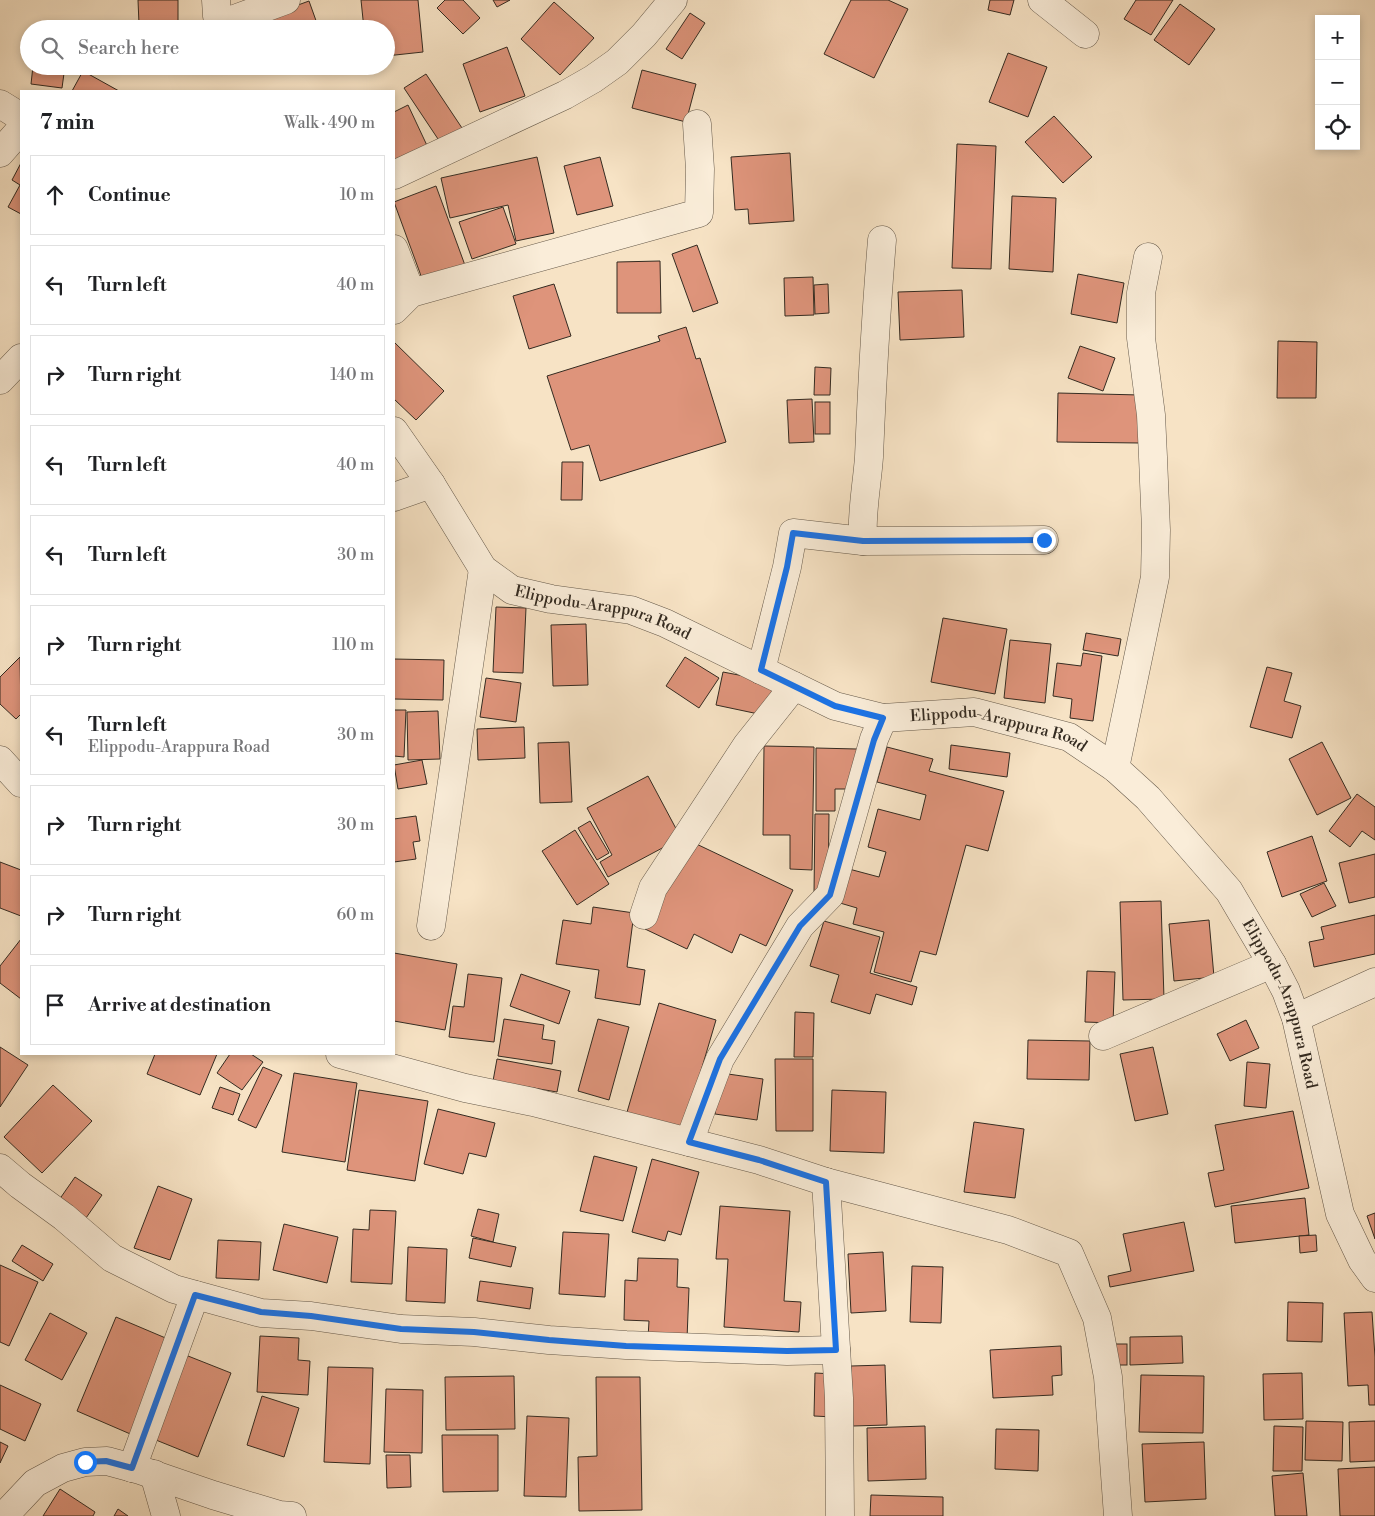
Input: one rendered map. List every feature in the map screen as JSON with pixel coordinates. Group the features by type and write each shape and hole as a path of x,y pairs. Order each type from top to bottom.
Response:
{"street":[{"path":"216,0 217,16 223,20"},
{"path":"232,20 286,0"},
{"path":"395,175 593,79 617,62 644,36 673,0"},
{"path":"1042,0 1085,34"},
{"path":"0,104 20,116"},
{"path":"395,256 402,302 699,213 700,169 697,124"},
{"path":"0,153 20,130"},
{"path":"863,541 862,526 868,465 875,326 882,240"},
{"path":"1115,768 1155,577 1156,530 1151,414 1141,338 1141,293 1148,256"},
{"path":"0,380 20,359"},
{"name":"Elippodu-Arappura Road","path":"395,432 430,484 483,569 512,590 551,599 632,610 665,623 835,706 883,718 974,712 1069,738 1115,768 1148,798 1229,891 1286,990 1296,1018 1340,1214 1362,1260 1375,1278"},
{"path":"395,498 430,484"},
{"path":"761,670 787,567 793,533 863,541 1044,540"},
{"path":"430,926 483,569"},
{"path":"644,915 653,888 747,745 794,686"},
{"path":"689,1142 720,1059 800,926 830,895 874,740 883,718"},
{"path":"0,760 20,782"},
{"path":"1103,1036 1272,964"},
{"path":"1296,1018 1375,982"},
{"path":"344,1055 465,1088 533,1102 759,1160 826,1182 1008,1230 1069,1253 1097,1318 1108,1376 1118,1516"},
{"path":"0,1168 64,1217 112,1258 174,1289 261,1312 311,1316 401,1329 474,1332 626,1346 787,1351 836,1350"},
{"path":"826,1182 839,1398 840,1516"},
{"path":"166,1516 143,1471 195,1295"},
{"path":"4,1516 36,1483 63,1468 85,1462 106,1461 279,1515 292,1516"}],"building":[{"path":"138,0 178,0 178,20 139,20"},
{"path":"361,0 418,0 423,52 395,55 395,20 363,20"},
{"path":"445,0 463,0 480,18 463,34 437,8"},
{"path":"493,0 510,0 497,7"},
{"path":"851,0 888,0 908,9 874,78 824,54"},
{"path":"990,0 1014,0 1010,15 988,10"},
{"path":"1136,0 1173,0 1151,35 1124,19"},
{"path":"309,1 316,20 257,20"},
{"path":"554,2 594,38 560,75 521,39"},
{"path":"1180,4 1215,29 1189,65 1154,40"},
{"path":"690,13 705,23 682,59 666,49"},
{"path":"507,47 525,96 480,112 463,64"},
{"path":"1008,53 1047,67 1028,117 989,102"},
{"path":"642,70 696,84 686,122 632,108"},
{"path":"426,74 462,128 440,142 404,88"},
{"path":"32,75 64,75 62,88 31,84"},
{"path":"81,75 90,75 117,90 73,90"},
{"path":"408,105 431,154 395,171 395,112"},
{"path":"1054,116 1092,157 1063,183 1025,142"},
{"path":"957,144 996,146 991,269 952,268"},
{"path":"790,153 794,221 749,224 748,209 735,210 731,157"},
{"path":"537,157 554,233 516,241 508,205 450,218 441,178"},
{"path":"600,157 613,206 577,215 564,166"},
{"path":"20,165 20,185 12,180"},
{"path":"20,185 20,213 8,207"},
{"path":"436,186 466,268 424,284 395,202"},
{"path":"1012,196 1056,198 1053,272 1009,269"},
{"path":"503,207 516,244 472,259 459,222"},
{"path":"697,245 718,303 693,312 672,254"},
{"path":"660,261 661,313 617,313 617,262"},
{"path":"1078,274 1124,283 1117,323 1071,314"},
{"path":"813,277 814,315 785,316 784,278"},
{"path":"554,284 571,336 529,349 513,296"},
{"path":"828,284 829,313 815,314 814,285"},
{"path":"962,290 964,337 900,340 898,292"},
{"path":"686,327 696,359 700,358 726,442 600,481 589,445 571,450 547,376 660,341 658,336"},
{"path":"1278,341 1317,342 1316,398 1277,398"},
{"path":"395,343 444,391 416,420 395,400"},
{"path":"1080,346 1115,358 1103,391 1068,378"},
{"path":"815,367 831,368 830,395 814,395"},
{"path":"1058,393 1140,395 1140,443 1057,442"},
{"path":"812,399 814,442 789,443 787,400"},
{"path":"815,402 830,402 830,434 815,434"},
{"path":"562,462 583,462 582,500 561,500"},
{"path":"496,607 526,608 523,673 493,672"},
{"path":"943,618 1007,629 995,694 931,682"},
{"path":"586,624 588,685 553,686 551,625"},
{"path":"1086,633 1121,639 1118,656 1083,650"},
{"path":"1010,640 1051,644 1045,703 1004,698"},
{"path":"1083,653 1102,656 1093,721 1070,718 1072,699 1053,696 1057,663 1081,666"},
{"path":"20,657 20,715 16,719 0,704 0,677"},
{"path":"685,657 719,678 699,708 666,686"},
{"path":"395,659 444,660 443,700 395,699"},
{"path":"1267,667 1292,673 1284,701 1301,706 1292,738 1250,727"},
{"path":"723,672 775,682 768,716 716,705"},
{"path":"486,678 521,683 516,722 480,717"},
{"path":"395,710 406,710 404,757 395,756"},
{"path":"438,711 440,759 408,760 407,712"},
{"path":"524,727 525,758 478,760 477,729"},
{"path":"569,742 572,802 540,803 538,743"},
{"path":"1322,742 1351,798 1317,815 1289,759"},
{"path":"951,745 1010,753 1007,777 949,769"},
{"path":"764,746 814,747 812,870 790,869 790,835 763,835"},
{"path":"887,747 933,759 929,771 1004,791 988,851 966,845 936,955 920,951 911,982 874,972 884,932 853,924 857,908 840,903 849,869 879,877 886,852 868,847 878,809 920,820 926,795 877,782"},
{"path":"816,748 857,749 856,789 835,789 835,811 816,811"},
{"path":"422,760 427,784 398,789 395,765"},
{"path":"648,776 681,838 608,877 600,862 612,855 587,808"},
{"path":"1357,794 1375,807 1375,840 1362,831 1350,847 1329,831"},
{"path":"815,814 829,814 828,894 814,893"},
{"path":"416,816 420,841 413,842 416,859 395,862 395,819"},
{"path":"590,821 609,853 597,860 578,828"},
{"path":"575,830 609,884 577,905 542,851"},
{"path":"1312,836 1327,881 1282,897 1267,852"},
{"path":"688,840 793,890 766,946 740,934 732,953 694,934 687,949 645,929"},
{"path":"1375,854 1375,897 1349,903 1339,863"},
{"path":"0,862 20,870 20,916 0,908"},
{"path":"1324,883 1336,906 1312,917 1300,894"},
{"path":"1161,901 1164,999 1123,1000 1120,902"},
{"path":"593,907 634,913 627,967 645,970 640,1005 595,998 599,970 556,964 563,920 591,924"},
{"path":"1375,915 1375,954 1314,967 1309,942 1324,939 1321,927"},
{"path":"1209,920 1214,977 1174,981 1169,924"},
{"path":"824,921 880,937 870,973 917,987 912,1005 876,994 870,1014 831,1002 839,975 810,966"},
{"path":"20,940 20,998 0,983 0,966"},
{"path":"395,953 457,964 445,1030 395,1021"},
{"path":"1087,971 1115,972 1113,1023 1085,1022"},
{"path":"468,974 502,978 494,1042 449,1037 453,1006 464,1007"},
{"path":"521,974 570,991 559,1024 510,1006"},
{"path":"659,1003 716,1020 682,1135 625,1119"},
{"path":"795,1012 814,1013 813,1057 794,1057"},
{"path":"504,1019 544,1025 542,1039 555,1041 552,1064 498,1056"},
{"path":"598,1019 629,1027 609,1100 578,1091"},
{"path":"1246,1020 1259,1048 1230,1061 1217,1034"},
{"path":"1028,1040 1090,1041 1089,1080 1027,1079"},
{"path":"0,1047 28,1065 0,1107"},
{"path":"1153,1047 1168,1114 1135,1121 1120,1054"},
{"path":"155,1055 217,1055 200,1095 147,1074"},
{"path":"229,1055 252,1055 263,1062 242,1090 217,1073"},
{"path":"497,1059 561,1071 557,1092 493,1081"},
{"path":"775,1059 813,1059 813,1131 776,1131"},
{"path":"1247,1062 1270,1064 1266,1108 1244,1106"},
{"path":"263,1067 282,1075 256,1128 238,1120"},
{"path":"294,1073 357,1083 345,1162 282,1152"},
{"path":"721,1073 763,1079 757,1120 715,1114"},
{"path":"53,1085 92,1121 42,1173 4,1137"},
{"path":"220,1087 240,1094 233,1115 212,1108"},
{"path":"359,1090 428,1101 415,1181 347,1170"},
{"path":"832,1090 886,1092 884,1153 830,1151"},
{"path":"438,1109 495,1123 486,1157 469,1153 463,1174 424,1164"},
{"path":"1293,1111 1309,1188 1215,1207 1208,1173 1224,1170 1215,1125"},
{"path":"974,1122 1024,1129 1015,1198 964,1192"},
{"path":"594,1156 637,1167 623,1221 580,1211"},
{"path":"652,1159 699,1172 681,1235 668,1231 665,1241 632,1232"},
{"path":"75,1177 102,1195 86,1218 59,1200"},
{"path":"158,1186 192,1199 170,1260 134,1248"},
{"path":"1305,1198 1309,1235 1235,1243 1231,1206"},
{"path":"720,1206 790,1211 784,1301 801,1302 799,1332 724,1327 728,1259 716,1259"},
{"path":"478,1209 499,1214 493,1242 471,1236"},
{"path":"370,1210 396,1211 392,1284 351,1282 353,1229 369,1230"},
{"path":"1375,1213 1375,1239 1367,1216"},
{"path":"1184,1222 1194,1271 1110,1287 1108,1276 1131,1271 1123,1234"},
{"path":"284,1224 338,1237 327,1283 273,1270"},
{"path":"563,1232 609,1234 605,1297 559,1294"},
{"path":"1316,1235 1317,1251 1300,1253 1299,1236"},
{"path":"473,1238 516,1247 511,1267 469,1258"},
{"path":"218,1240 261,1242 259,1280 216,1278"},
{"path":"22,1245 53,1264 43,1281 12,1261"},
{"path":"408,1247 447,1249 445,1303 406,1301"},
{"path":"883,1252 886,1311 851,1313 848,1254"},
{"path":"638,1258 678,1259 677,1287 689,1288 687,1339 648,1338 649,1321 624,1320 625,1280 637,1281"},
{"path":"0,1265 38,1282 9,1346 0,1342"},
{"path":"912,1266 943,1267 941,1323 910,1322"},
{"path":"480,1281 533,1288 530,1309 477,1301"},
{"path":"1288,1302 1323,1303 1322,1342 1287,1341"},
{"path":"1372,1312 1375,1357 1375,1405 1369,1405 1368,1385 1348,1386 1344,1313"},
{"path":"50,1313 87,1333 62,1380 25,1360"},
{"path":"116,1317 175,1342 135,1436 77,1411"},
{"path":"260,1336 299,1338 298,1360 310,1361 308,1395 257,1392"},
{"path":"1182,1336 1183,1363 1130,1365 1130,1337"},
{"path":"1110,1344 1127,1344 1127,1365 1110,1365"},
{"path":"1061,1346 1062,1375 1052,1376 1053,1395 993,1398 990,1350"},
{"path":"183,1354 231,1373 198,1457 151,1438"},
{"path":"885,1365 887,1425 853,1426 851,1366"},
{"path":"328,1367 373,1368 370,1464 324,1462"},
{"path":"815,1373 835,1374 834,1417 814,1416"},
{"path":"1302,1373 1303,1419 1264,1420 1263,1374"},
{"path":"1141,1375 1204,1376 1203,1433 1139,1432"},
{"path":"514,1376 515,1429 446,1430 445,1377"},
{"path":"596,1377 640,1377 642,1510 579,1511 578,1457 597,1456"},
{"path":"0,1385 41,1404 25,1441 0,1429"},
{"path":"386,1389 423,1390 422,1453 384,1452"},
{"path":"262,1396 299,1408 284,1457 247,1445"},
{"path":"527,1416 569,1418 566,1497 524,1496"},
{"path":"1306,1421 1343,1422 1342,1461 1305,1460"},
{"path":"1375,1421 1375,1461 1350,1462 1349,1422"},
{"path":"925,1426 926,1479 868,1481 867,1428"},
{"path":"1274,1426 1303,1427 1302,1471 1273,1471"},
{"path":"996,1429 1039,1430 1038,1471 995,1469"},
{"path":"442,1435 498,1435 498,1491 443,1492"},
{"path":"0,1442 8,1446 0,1463"},
{"path":"1204,1442 1206,1499 1145,1502 1142,1444"},
{"path":"386,1455 410,1455 411,1487 387,1488"},
{"path":"1375,1467 1375,1516 1340,1516 1338,1469"},
{"path":"1303,1473 1307,1516 1275,1516 1272,1476"},
{"path":"60,1489 95,1512 93,1516 43,1516"},
{"path":"871,1495 943,1497 943,1516 870,1516"},
{"path":"118,1509 128,1516 114,1516"}],"route":[{"path":"85,1462 106,1461 132,1468 195,1295 261,1312 311,1316 401,1329 474,1332 626,1346 787,1351 836,1350 826,1182 759,1160 689,1142 720,1059 800,926 830,895 874,740 883,718 835,706 761,670 787,567 793,533 863,541 1044,540"}]}
